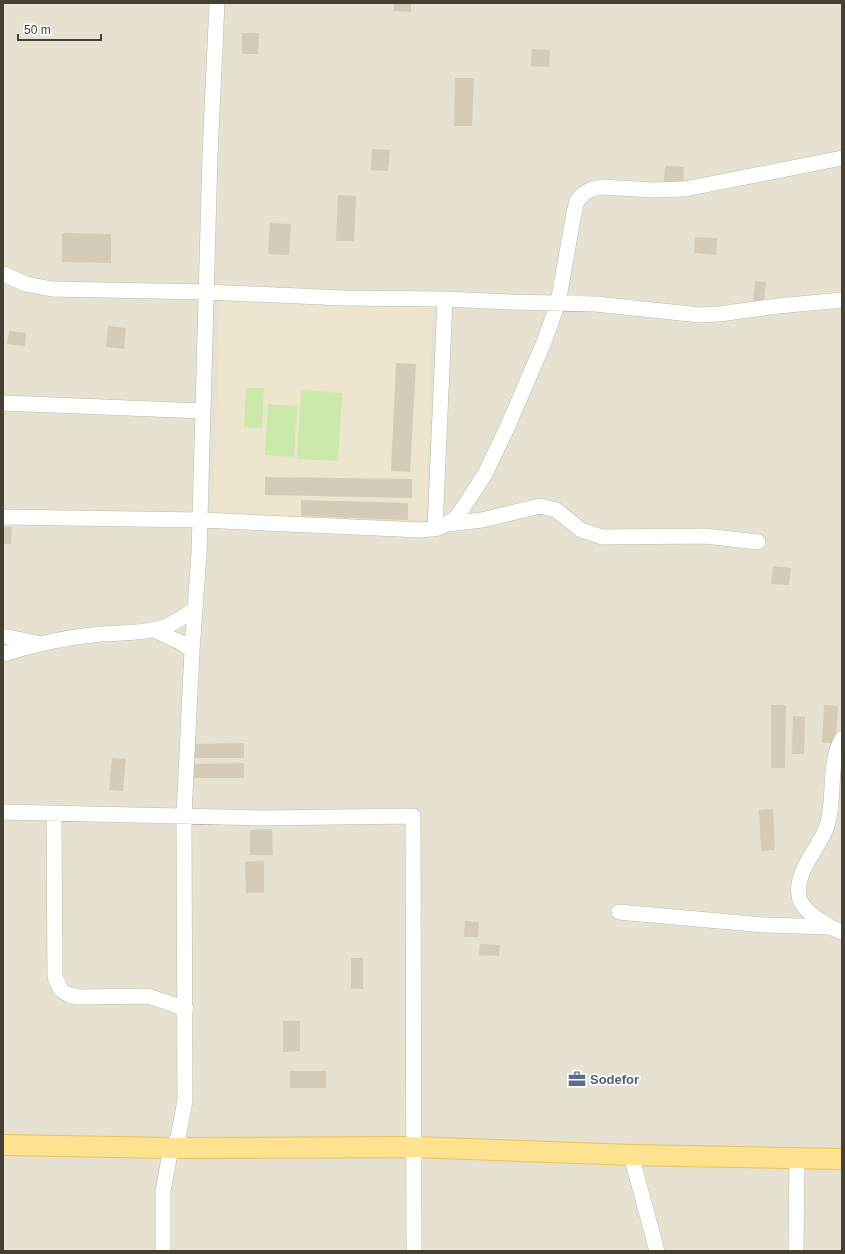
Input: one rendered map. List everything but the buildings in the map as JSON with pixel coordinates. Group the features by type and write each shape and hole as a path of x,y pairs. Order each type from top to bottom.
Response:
{"main road":[{"path":"3,1145 171,1148 413,1147 631,1155 842,1159"}],"street":[{"path":"163,1251 162,1191 171,1148 178,1138 185,1101 186,1010 184,815 192,651 201,520 206,292 217,3"},
{"path":"441,526 457,517 485,474 525,387 558,304 577,201 583,194 592,189 602,187 653,190 685,189 842,158"},
{"path":"3,274 26,284 52,289 206,292 343,298 445,299 628,306 700,315 719,314 792,304 842,300"},
{"path":"441,526 445,299"},
{"path":"3,403 203,412"},
{"path":"3,517 201,520 385,528 441,526 482,520 540,506 556,510 581,530 598,536 705,536 758,542"},
{"path":"3,654 40,644 93,635 156,631 174,624 195,608"},
{"path":"156,631 182,643 192,651"},
{"path":"3,636 40,644"},
{"path":"836,930 802,905 798,888 803,871 823,837 827,825 836,754 842,739"},
{"path":"3,812 262,818 413,816 414,1251"},
{"path":"54,814 56,977 61,990 69,995 80,997 148,996 186,1010"},
{"path":"619,912 836,930"},
{"path":"631,1155 657,1251"},
{"path":"796,1251 797,1158"}],"shaded area":[{"path":"3,3 842,3 842,1251 3,1251"},
{"path":"220,299 433,306 426,520 213,513"}],"green space":[{"path":"246,388 264,388 262,428 244,427"},
{"path":"301,390 342,393 338,461 297,459"},
{"path":"268,404 297,406 294,457 265,455"}],"place":[{"name":"Sodefor","path":"577,1079"}]}
